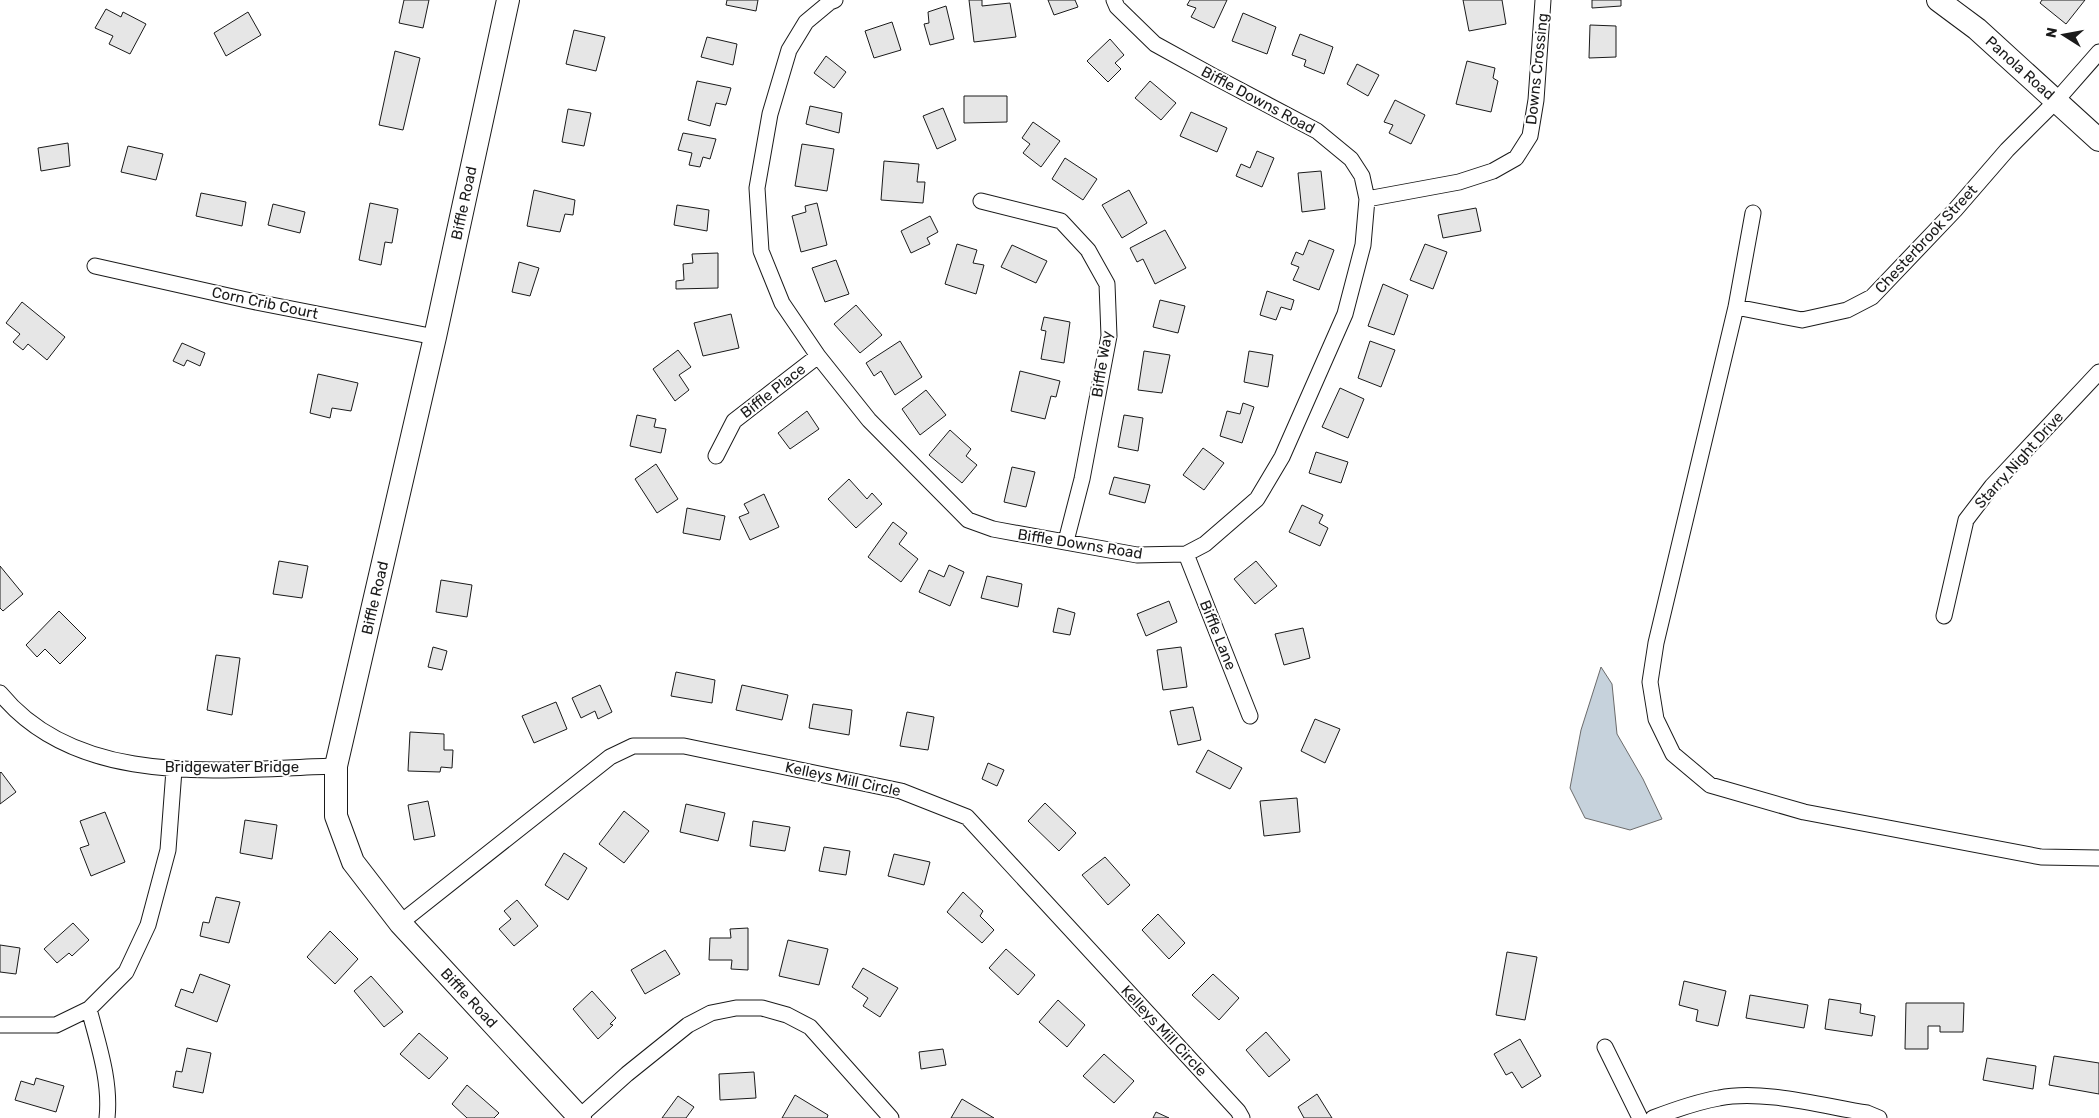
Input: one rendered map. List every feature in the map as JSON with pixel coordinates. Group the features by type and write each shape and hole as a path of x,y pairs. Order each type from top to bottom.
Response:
{"street":[{"name":"Biffle Road","path":"508,0 435,337 336,766 336,816 353,862 400,923 579,1118"},
{"name":"Biffle Downs Road","path":"831,1 806,22 789,50 770,114 757,188 761,251 782,303 818,356 869,420 968,520 993,529 1137,555 1186,554 1205,544 1257,499 1282,457 1344,314 1363,245 1367,199 1362,176 1351,159 1317,131 1155,44 1117,7 1114,0"},
{"name":"Downs Crossing","path":"1367,199 1459,182 1493,171 1516,158 1530,136 1536,100 1543,0"},
{"name":"Panola Road","path":"1938,0 1977,29 2099,140"},
{"name":"Chesterbrook Street","path":"1736,307 1802,320 1847,310 1872,297 2056,101 2099,52"},
{"name":"Biffle Way","path":"981,201 1061,222 1088,250 1106,284 1109,336 1082,479 1066,541"},
{"path":"1753,213 1736,307 1656,643 1650,682 1656,719 1673,754 1710,785 1804,812 2041,857 2099,858"},
{"name":"Corn Crib Court","path":"95,266 251,301 435,337"},
{"name":"Biffle Place","path":"716,456 734,421 818,356"},
{"name":"Starry Night Drive","path":"1944,616 1966,520 1992,486 2099,372"},
{"name":"Biffle Lane","path":"1186,554 1250,716"},
{"name":"Bridgewater Bridge","path":"0,693 14,711 53,738 110,760 174,770 336,766"},
{"name":"Kelleys Mill Circle","path":"400,923 610,757 633,746 684,746 901,791 967,817 1238,1111 1242,1118"},
{"path":"0,1025 56,1025 89,1009 126,972 148,925 168,850 174,770"},
{"path":"579,1118 627,1074 688,1025 711,1013 736,1008 762,1008 787,1015 810,1027 891,1118"},
{"path":"89,1009 106,1076 107,1118"},
{"path":"1605,1047 1640,1118"},
{"path":"1653,1118 1720,1097 1762,1096 1867,1113 1879,1118"}],"shaded area":[{"path":"1601,667 1612,684 1617,734 1643,779 1662,819 1630,830 1585,818 1570,788 1581,730"}],"building":[{"path":"404,0 429,0 423,28 399,23"},
{"path":"727,0 758,0 756,11 726,5"},
{"path":"969,0 982,0 982,6 1010,3 1016,37 974,42"},
{"path":"1048,0 1075,0 1078,7 1054,15"},
{"path":"1190,0 1227,0 1214,28 1191,17 1196,8 1187,5"},
{"path":"1463,0 1502,0 1506,24 1469,31"},
{"path":"1592,0 1621,0 1621,6 1592,8"},
{"path":"2042,0 2085,0 2066,24 2040,3"},
{"path":"946,6 954,39 930,45 924,24 929,23 928,12"},
{"path":"106,9 121,17 123,12 146,24 130,54 109,44 113,36 95,28"},
{"path":"248,12 261,35 226,56 214,33"},
{"path":"1243,13 1276,27 1267,54 1232,41"},
{"path":"892,22 901,50 874,58 865,31"},
{"path":"1590,25 1616,26 1616,57 1589,58"},
{"path":"574,30 605,37 596,71 566,64"},
{"path":"1300,34 1333,47 1324,74 1304,66 1306,60 1292,55"},
{"path":"707,37 737,44 733,65 701,57"},
{"path":"1110,39 1124,55 1115,63 1121,69 1108,82 1087,61"},
{"path":"395,51 420,58 403,130 379,125"},
{"path":"826,56 846,72 834,88 814,73"},
{"path":"1467,61 1495,68 1493,78 1498,81 1491,112 1456,104"},
{"path":"1357,64 1379,75 1368,96 1347,84"},
{"path":"697,81 731,88 726,105 716,103 710,126 688,120"},
{"path":"1150,81 1176,103 1161,120 1135,98"},
{"path":"964,96 1007,96 1007,122 964,123"},
{"path":"1395,100 1425,115 1411,144 1389,133 1393,125 1384,122"},
{"path":"810,106 842,113 839,133 806,124"},
{"path":"943,108 956,140 937,149 923,116"},
{"path":"568,109 591,113 584,146 562,142"},
{"path":"1191,112 1227,128 1217,152 1180,136"},
{"path":"1033,122 1060,141 1041,167 1023,153 1030,144 1022,138"},
{"path":"683,133 716,139 710,159 703,157 700,167 689,165 692,153 678,150"},
{"path":"68,143 70,166 41,171 38,148"},
{"path":"802,144 834,149 827,191 795,186"},
{"path":"128,146 163,154 156,180 121,172"},
{"path":"1257,151 1274,158 1262,187 1236,176 1241,164 1250,168"},
{"path":"1065,158 1097,179 1083,200 1052,179"},
{"path":"884,161 919,164 917,182 925,182 923,203 881,200"},
{"path":"1321,171 1325,209 1302,212 1298,173"},
{"path":"534,190 575,200 573,215 565,214 560,232 527,226"},
{"path":"1129,190 1147,223 1122,238 1102,205"},
{"path":"201,193 246,202 242,226 196,216"},
{"path":"370,203 398,209 392,243 385,242 381,265 359,260"},
{"path":"817,203 827,245 801,252 792,216 806,212 805,206"},
{"path":"273,204 305,212 300,233 268,225"},
{"path":"677,205 709,210 707,231 674,225"},
{"path":"1476,208 1481,231 1443,238 1438,215"},
{"path":"930,216 938,232 927,238 930,244 911,253 901,231"},
{"path":"1165,230 1186,268 1155,284 1143,259 1137,262 1130,248"},
{"path":"1309,240 1334,250 1319,290 1293,280 1299,267 1291,264 1296,252 1303,255"},
{"path":"957,244 977,250 973,263 984,265 976,294 945,284"},
{"path":"1425,244 1447,252 1433,289 1410,280"},
{"path":"1012,245 1047,261 1036,283 1001,267"},
{"path":"718,253 718,288 676,289 676,281 684,280 683,264 693,263 692,254"},
{"path":"836,260 849,294 825,302 812,268"},
{"path":"519,262 539,268 530,296 512,292"},
{"path":"1383,284 1408,295 1394,335 1368,326"},
{"path":"1267,291 1294,300 1291,310 1281,307 1276,320 1260,315"},
{"path":"1160,300 1185,306 1178,333 1153,327"},
{"path":"22,302 65,337 47,360 28,344 23,350 13,342 20,334 6,323"},
{"path":"856,305 882,335 860,353 834,324"},
{"path":"731,314 739,348 703,356 694,323"},
{"path":"1044,317 1070,322 1064,363 1041,359 1046,331 1041,330"},
{"path":"900,341 922,377 895,395 881,371 874,376 866,363"},
{"path":"1370,341 1395,350 1381,387 1358,378"},
{"path":"182,343 205,353 200,366 187,360 184,366 173,361"},
{"path":"678,350 691,367 679,375 689,390 675,401 653,369"},
{"path":"1144,351 1170,355 1162,393 1138,390"},
{"path":"1249,351 1273,355 1268,387 1244,382"},
{"path":"1020,371 1060,381 1056,397 1051,396 1045,419 1011,411"},
{"path":"318,374 358,383 351,411 332,408 330,418 310,413"},
{"path":"1340,388 1364,399 1348,438 1322,427"},
{"path":"926,390 946,415 920,435 902,409"},
{"path":"1243,403 1254,407 1242,443 1220,436 1227,411 1240,414"},
{"path":"807,411 819,429 790,449 778,433"},
{"path":"637,415 656,419 654,427 666,429 661,453 630,446"},
{"path":"1124,415 1143,418 1138,451 1118,447"},
{"path":"950,430 971,449 966,456 977,465 962,483 929,455"},
{"path":"1203,448 1224,463 1204,490 1183,475"},
{"path":"1316,452 1348,462 1341,483 1309,473"},
{"path":"656,464 678,499 657,513 635,479"},
{"path":"1012,467 1035,472 1026,507 1004,502"},
{"path":"1114,477 1150,485 1145,503 1109,494"},
{"path":"849,479 867,499 872,493 882,504 856,528 828,499"},
{"path":"764,494 779,527 750,540 739,517 749,513 744,504"},
{"path":"1302,505 1323,515 1319,523 1328,528 1320,546 1289,532"},
{"path":"687,508 725,516 720,540 683,533"},
{"path":"893,522 907,533 899,544 918,559 901,582 868,557"},
{"path":"279,561 308,566 302,598 273,594"},
{"path":"1256,561 1277,586 1255,604 1234,579"},
{"path":"949,565 964,572 950,606 919,592 929,570 944,577"},
{"path":"0,566 23,594 3,611 0,608"},
{"path":"987,576 1022,584 1018,607 981,598"},
{"path":"441,580 472,585 467,617 436,612"},
{"path":"1169,601 1177,622 1146,636 1137,614"},
{"path":"1058,608 1075,613 1070,635 1053,632"},
{"path":"59,611 86,638 60,664 45,649 37,657 26,645"},
{"path":"1303,628 1310,658 1284,665 1275,634"},
{"path":"433,647 447,651 442,670 428,667"},
{"path":"1181,647 1187,687 1163,690 1157,650"},
{"path":"216,655 240,658 232,715 207,710"},
{"path":"676,672 715,680 712,703 671,696"},
{"path":"600,685 612,712 598,719 595,711 581,718 572,698"},
{"path":"742,685 788,695 782,720 736,710"},
{"path":"556,702 567,729 534,743 522,716"},
{"path":"813,704 852,710 849,735 809,728"},
{"path":"1193,707 1201,740 1178,745 1170,711"},
{"path":"907,712 934,717 928,750 900,746"},
{"path":"1315,719 1340,729 1325,763 1301,751"},
{"path":"410,732 444,734 444,750 453,750 452,768 441,767 440,772 408,771"},
{"path":"1208,750 1242,768 1230,789 1196,772"},
{"path":"988,763 1004,770 997,786 982,779"},
{"path":"0,773 16,792 0,804"},
{"path":"1297,798 1300,832 1264,836 1260,801"},
{"path":"428,801 435,836 414,840 408,805"},
{"path":"1045,803 1076,833 1059,851 1028,821"},
{"path":"686,804 725,813 718,841 680,832"},
{"path":"624,811 649,831 624,863 599,844"},
{"path":"105,812 125,862 91,876 80,848 89,845 80,821"},
{"path":"245,820 277,825 272,859 240,853"},
{"path":"753,821 790,827 785,851 750,846"},
{"path":"824,847 850,851 846,875 819,871"},
{"path":"564,853 587,868 568,900 545,885"},
{"path":"894,854 930,862 924,885 888,876"},
{"path":"1105,857 1130,885 1108,905 1082,875"},
{"path":"963,892 983,911 980,916 994,930 982,943 947,912"},
{"path":"216,897 240,902 229,943 200,936 203,922 209,923"},
{"path":"517,900 538,926 514,946 499,929 511,919 504,911"},
{"path":"1158,914 1185,943 1169,959 1142,930"},
{"path":"73,923 89,940 72,956 69,953 57,963 44,949"},
{"path":"748,928 748,970 731,969 732,960 709,960 710,938 731,938 730,929"},
{"path":"330,931 358,959 335,984 307,957"},
{"path":"788,940 828,949 819,985 779,976"},
{"path":"0,945 20,948 16,974 0,972"},
{"path":"1006,949 1035,975 1018,995 989,968"},
{"path":"665,950 680,974 645,994 631,970"},
{"path":"1507,952 1537,957 1525,1020 1496,1015"},
{"path":"863,968 898,988 880,1017 863,1006 868,998 852,987"},
{"path":"200,974 230,985 217,1022 175,1006 181,989 193,993"},
{"path":"1213,974 1239,998 1219,1020 1192,995"},
{"path":"371,976 403,1012 384,1027 354,991"},
{"path":"1684,981 1726,991 1718,1026 1696,1021 1698,1010 1679,1005"},
{"path":"592,991 616,1018 610,1024 613,1025 598,1039 573,1009"},
{"path":"1750,995 1808,1005 1804,1028 1746,1018"},
{"path":"1829,999 1861,1004 1860,1013 1875,1016 1872,1036 1825,1029"},
{"path":"1058,1000 1085,1025 1067,1047 1039,1022"},
{"path":"1906,1003 1964,1003 1963,1032 1940,1032 1940,1026 1928,1026 1928,1049 1905,1049"},
{"path":"1266,1032 1290,1060 1269,1077 1246,1050"},
{"path":"419,1033 448,1058 429,1079 400,1054"},
{"path":"1520,1039 1541,1076 1522,1088 1512,1072 1506,1075 1494,1054"},
{"path":"187,1048 211,1053 203,1093 173,1087 176,1071 182,1072"},
{"path":"943,1049 946,1065 921,1069 919,1052"},
{"path":"1104,1054 1134,1081 1114,1103 1083,1076"},
{"path":"2054,1056 2099,1063 2099,1094 2049,1085"},
{"path":"1987,1058 2036,1066 2033,1089 1983,1080"},
{"path":"754,1072 756,1098 720,1100 719,1074"},
{"path":"36,1078 64,1086 56,1112 15,1100 21,1081 34,1085"},
{"path":"467,1085 499,1113 494,1118 467,1118 452,1104"},
{"path":"1317,1094 1332,1118 1304,1118 1298,1107"},
{"path":"795,1095 828,1115 827,1118 782,1118"},
{"path":"678,1096 694,1107 686,1118 662,1118"},
{"path":"962,1099 994,1118 951,1118"},
{"path":"1156,1112 1169,1118 1153,1118"}]}
